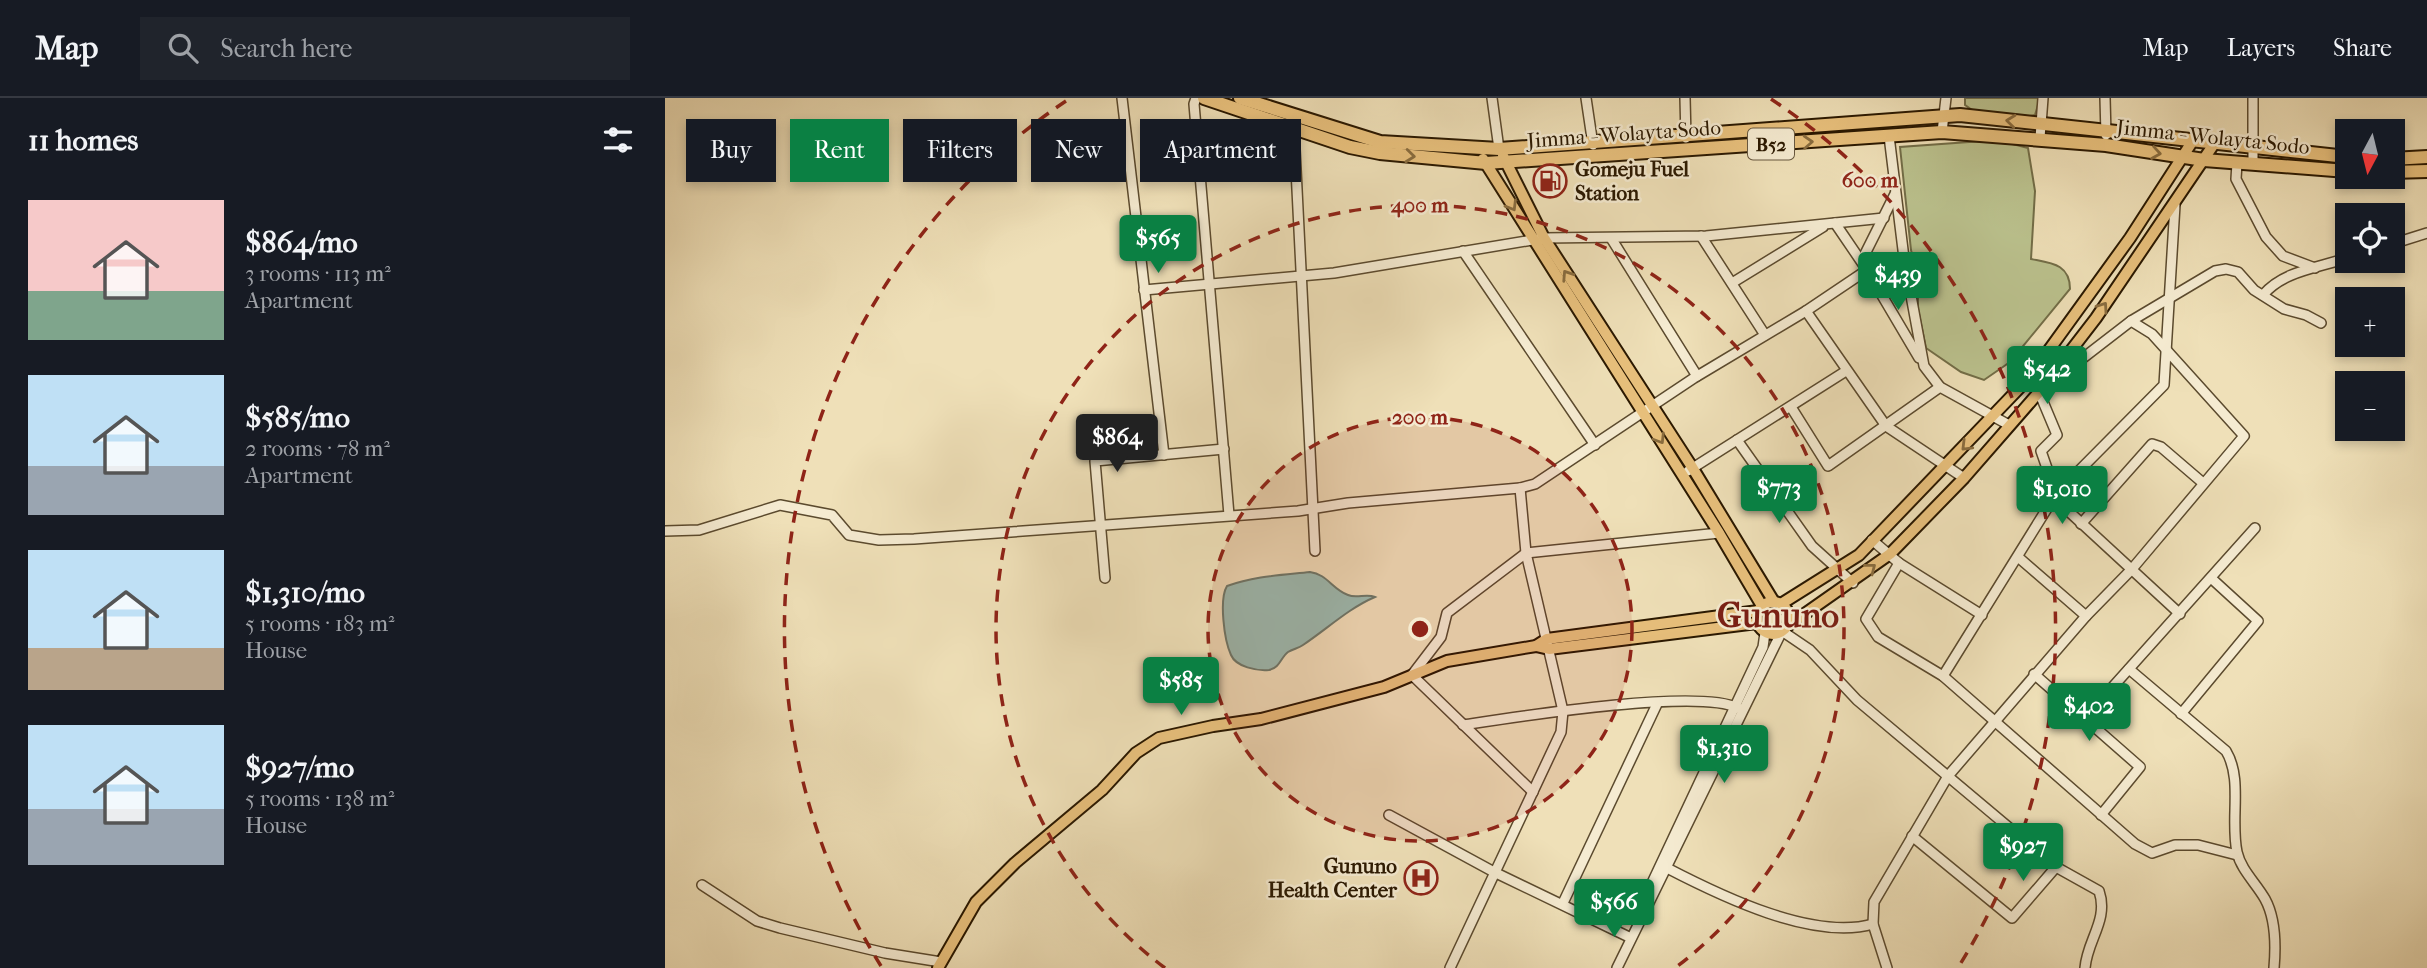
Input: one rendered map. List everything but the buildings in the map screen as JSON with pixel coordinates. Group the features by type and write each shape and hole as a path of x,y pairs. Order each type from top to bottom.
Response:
{"highway":[{"name":"Jimma - Wolayta Sodo","path":"1203,98 1265,119"},
{"name":"Jimma - Wolayta Sodo","path":"1240,98 1380,142 1476,148 1502,155 1593,148 1686,134 1944,116 2041,124 2204,160 2335,170"},
{"name":"Jimma - Wolayta Sodo","path":"1301,131 1380,153 1486,163 1502,155"},
{"name":"Jimma - Wolayta Sodo","path":"1593,148 1686,148 1942,132 2192,142 2335,156"},
{"path":"2405,158 2427,157"},
{"path":"2405,172 2427,171"}],"main road":[{"path":"1665,628 1777,603 1859,555 2028,379 2192,142"},
{"path":"1476,148 1538,239 1647,410 1760,608 1757,623 1765,633 1784,629 1853,583 1890,554 1963,478 2039,392 2096,318 2214,144"},
{"path":"1502,155 1538,239"},
{"path":"1647,410 1692,467 1777,603 1788,614 1784,629"},
{"path":"939,965 976,902 1015,863 1102,790 1136,753 1173,735 1261,719 1384,687 1447,662 1584,638 1665,628 1757,623"}],"street":[{"path":"1122,98 1164,455"},
{"path":"1196,98 1194,104 1208,285 1229,516"},
{"path":"1492,98 1502,155"},
{"path":"1586,98 1593,148"},
{"path":"1685,98 1686,148"},
{"path":"1942,132 1946,98"},
{"path":"2040,138 2043,98"},
{"path":"2105,98 2106,138"},
{"path":"2253,98 2253,163"},
{"path":"1889,136 1895,194 1924,366"},
{"path":"2237,163 2236,179 2266,237 2283,256 2315,268"},
{"path":"1297,182 1315,551"},
{"path":"1867,270 1865,254 1895,194"},
{"path":"1943,676 2056,494 2164,385 2175,205"},
{"path":"1144,290 1301,276 1538,239 1701,236 1884,218"},
{"path":"1831,224 1867,270 1924,366 1940,387 2009,425"},
{"path":"1732,283 1831,224"},
{"path":"2405,240 2427,233"},
{"path":"1701,236 1765,335"},
{"path":"1611,238 1697,376"},
{"path":"1463,251 1595,445"},
{"path":"2263,295 2280,280 2335,262"},
{"path":"2180,614 2081,524 2056,494 2041,451 2057,435 2039,392 2131,321 2215,271 2226,268 2238,272 2254,290 2284,309 2306,315 2321,323"},
{"path":"665,531 699,530 780,505 832,515 849,535 879,540 1229,516 1520,488 1535,484 1697,376 1806,311 1867,270"},
{"path":"1806,311 1886,426 1963,478"},
{"path":"1887,968 1873,924 1874,902 1948,776 2085,616 2132,569 2244,436 2152,334 2131,321"},
{"path":"1682,475 1846,371"},
{"path":"1791,407 1828,466 1940,387"},
{"path":"1737,440 1812,546 1853,583"},
{"path":"2081,524 2152,444 2161,447 2203,483"},
{"path":"1105,578 1095,461 1224,449"},
{"path":"1450,968 1561,732 1563,711 1526,554 1520,488"},
{"path":"2084,719 2255,528"},
{"path":"1533,792 1412,675 1441,637 1447,613 1526,554 1719,533"},
{"path":"1872,541 1899,563 1982,615"},
{"path":"2018,557 2085,616"},
{"path":"1899,563 1866,619 1878,637 1943,676 2135,844 2152,853 2175,845 2198,845 2237,855"},
{"path":"2181,714 2258,621 2211,578"},
{"path":"1638,922 1644,900 1739,708 1784,629 1810,650 1857,700 2056,867 2099,891 2103,913 2093,935 2085,968"},
{"path":"1617,968 1667,869 1739,708 1763,647 1765,633"},
{"path":"2129,669 2226,751 2234,764 2233,828 2237,855 2265,898 2272,918 2274,968"},
{"path":"2034,674 2140,767 2101,815"},
{"path":"1463,724 1563,711 1713,700 1739,708"},
{"path":"1563,903 1657,704"},
{"path":"1389,815 1494,872 1631,938"},
{"path":"1912,836 2012,918 2056,867"},
{"path":"1667,869 1733,902 1770,912 1831,928 1853,930 1873,924"},
{"path":"702,885 757,921 768,925 939,965"}],"green space":[{"path":"1965,98 2040,98 2035,115 2008,118 1989,116 1972,110 1965,105"},
{"path":"1997,140 2028,148 2035,191 2031,259 2058,266 2067,274 2070,289 2010,362 1984,380 1961,372 1926,348 1918,309 1918,277 1911,250 1900,147"}],"shaded area":[{"path":"1310,572 1321,576 1348,595 1375,597 1288,652 1273,669 1253,669 1237,663 1228,648 1225,630 1223,600 1227,586 1258,578"}],"place":[{"name":"Gomeju Fuel Station","path":"1550,181"},
{"name":"Gununo Health Center","path":"1421,878"}],"district":[{"name":"Gununo","path":"1778,615"}]}
